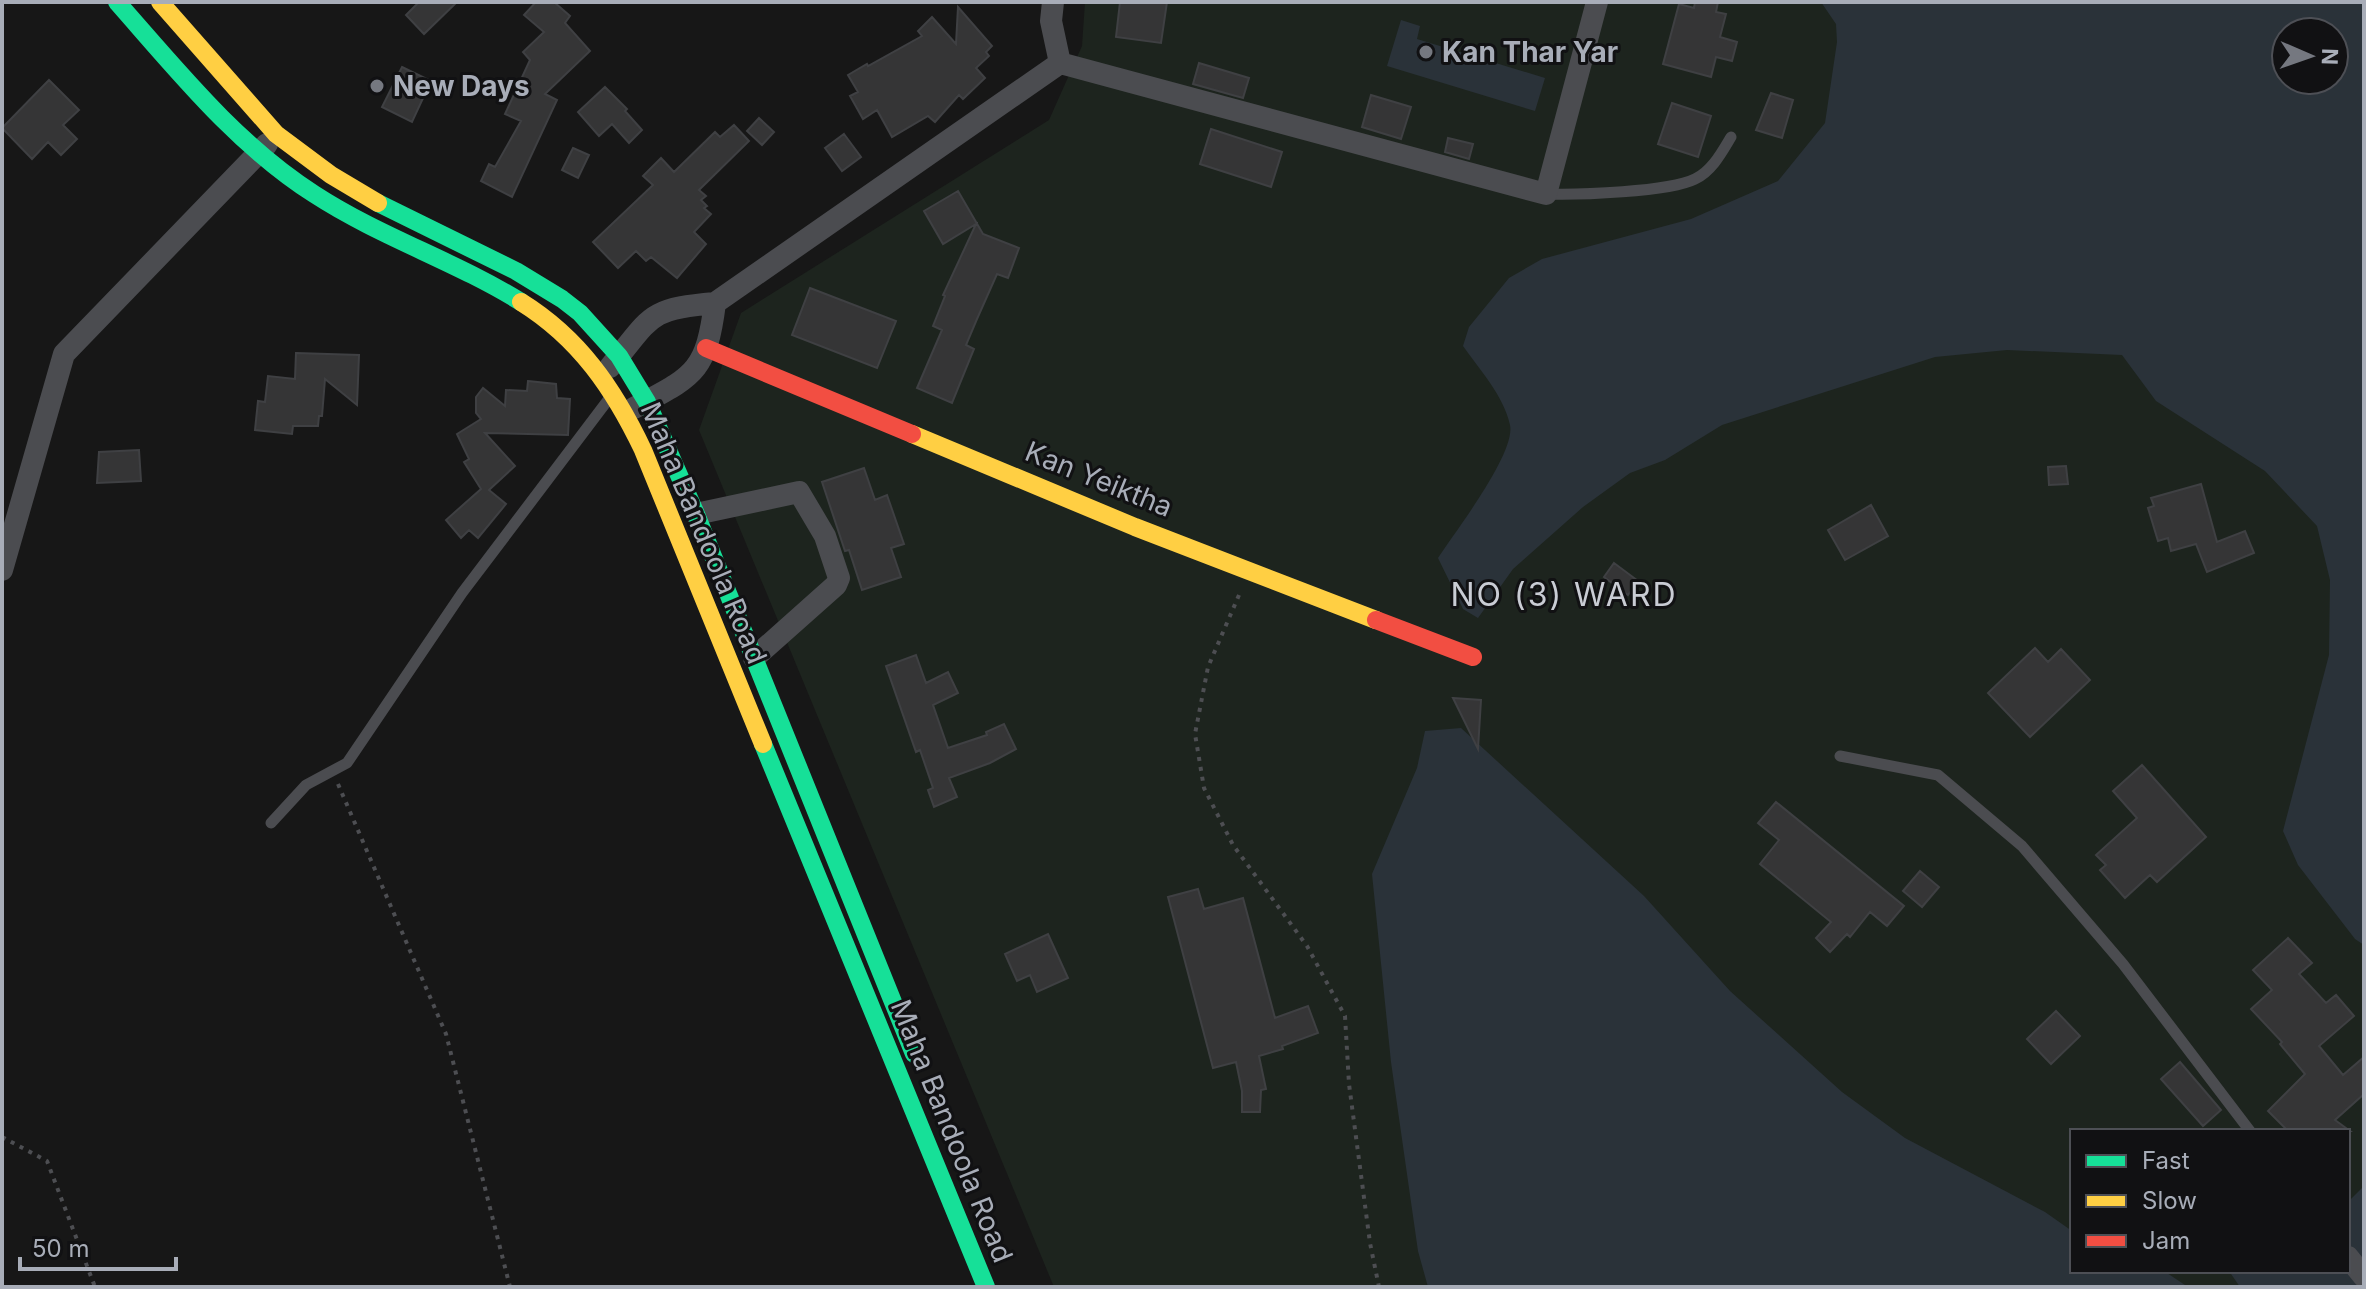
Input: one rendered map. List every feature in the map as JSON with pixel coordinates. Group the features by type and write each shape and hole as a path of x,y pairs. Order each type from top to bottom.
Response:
{"main road":[{"name":"Maha Bandoola Road","path":"117,2 258,153 312,193 377,232 498,290 544,316 561,330 608,384 626,413 986,1287"},
{"name":"Maha Bandoola Road","path":"160,2 276,134 331,175 395,213 516,271 562,299 580,313 619,356 647,402 696,514 919,1068"},
{"name":"Kan Yeiktha","path":"706,348 1135,527 1473,657"}],"street":[{"path":"1053,2 1051,21 1060,63"},
{"path":"608,384 619,356 655,314 679,306 715,303 1060,63 1546,194 1597,2"},
{"path":"2,570 64,354 276,134"},
{"path":"626,413 681,384 697,367 706,348 715,303"},
{"path":"696,514 799,492 825,536 839,578 836,585 754,658"},
{"path":"2350,1260 2364,1277"}],"lane":[{"path":"1546,194 1673,186 1696,179 1714,163 1731,137"},
{"path":"271,823 306,785 347,763 608,384 632,377"},
{"path":"1840,756 1938,775 2022,846 2123,964 2248,1129"}],"path":[{"path":"1250,571 1208,667 1195,734 1204,788 1233,845 1307,946 1345,1016 1349,1084 1370,1243 1379,1287"},
{"path":"332,771 446,1034 510,1287"},
{"path":"2,1137 47,1161 95,1287"}],"shaded area":[{"path":"1085,2 2364,2 2364,1287 1054,1287 699,430 741,313 1049,120 1082,46"},
{"path":"1821,2 2364,2 2364,945 2355,939 2298,865 2283,831 2329,655 2330,580 2317,526 2265,471 2156,401 2122,355 2007,350 1935,357 1722,425 1665,460 1630,473 1583,507 1513,569 1478,618 1463,609 1438,558 1494,473 1504,454 1510,425 1497,393 1463,346 1469,327 1509,278 1542,259 1691,219 1778,181 1825,123 1837,42 1836,24"},
{"name":"Kan Thar Yar","path":"1401,20 1420,26 1417,39 1545,78 1535,111 1387,66"},
{"path":"1461,728 1644,896 1730,991 1842,1092 1905,1138 2045,1212 2070,1230 2070,1273 2167,1273 2188,1287 1428,1287 1418,1251 1391,1062 1372,874 1417,768 1425,731"},
{"path":"2364,1186 2364,1287 2240,1287 2230,1273 2350,1273 2350,1200"}],"building":[{"path":"419,2 457,2 424,34 406,15"},
{"path":"536,2 554,2 570,16 565,23 590,51 545,94 557,100 512,197 481,181 489,164 495,167 521,121 505,114 530,60 523,52 544,32 524,15"},
{"path":"1120,2 1167,2 1161,43 1116,37"},
{"path":"1695,2 1718,2 1716,12 1726,14 1720,37 1737,42 1732,61 1716,57 1711,77 1663,64 1679,4 1694,8"},
{"path":"958,7 992,46 986,52 989,56 976,68 985,78 963,99 959,95 935,122 928,116 892,137 877,110 863,119 850,96 858,92 848,75 922,36 918,31 932,17 956,44"},
{"path":"1199,63 1249,78 1243,98 1193,84"},
{"path":"402,67 431,81 412,122 382,107"},
{"path":"49,80 79,110 63,125 77,139 61,155 48,142 32,159 2,128"},
{"path":"605,87 642,130 629,143 612,124 599,136 578,112"},
{"path":"1771,93 1793,100 1782,138 1756,130"},
{"path":"1371,95 1411,107 1401,139 1362,127"},
{"path":"1672,103 1711,116 1698,157 1658,144"},
{"path":"759,118 774,132 762,145 747,131"},
{"path":"734,125 749,141 699,190 706,196 701,200 707,206 704,208 711,214 694,232 706,244 677,278 651,257 646,261 636,251 618,268 593,242 653,185 643,176 661,158 674,172 715,132 720,137"},
{"path":"1211,129 1282,152 1271,187 1200,164"},
{"path":"844,134 861,157 842,171 825,148"},
{"path":"1448,138 1473,144 1469,159 1445,152"},
{"path":"573,148 589,155 578,178 562,170"},
{"path":"958,191 983,234 1019,248 1008,278 997,274 977,319 966,345 974,349 952,403 917,388 942,330 933,326 943,295 976,224 943,244 924,211"},
{"path":"810,288 896,321 877,368 792,335"},
{"path":"296,353 359,355 357,405 325,379 322,416 319,416 318,426 293,426 292,434 255,430 258,401 265,402 268,376 295,379"},
{"path":"528,381 556,384 557,398 570,399 568,435 485,433 515,466 489,490 506,504 478,538 469,530 461,538 446,520 481,489 464,462 469,459 457,434 481,419 476,413 476,397 483,388 505,406 506,390 527,391"},
{"path":"139,450 141,481 97,483 99,452"},
{"path":"2066,466 2068,484 2049,485 2048,467"},
{"path":"864,468 875,500 887,495 904,544 891,548 901,577 862,590 822,482"},
{"path":"2201,484 2217,542 2245,531 2254,553 2207,572 2196,544 2171,551 2168,538 2158,541 2148,508 2154,506 2151,498"},
{"path":"1871,505 1888,536 1845,560 1828,530"},
{"path":"1614,563 1638,581 1628,595 1604,577"},
{"path":"2035,648 2048,662 2061,649 2090,680 2030,737 1988,693"},
{"path":"916,655 926,683 948,672 958,693 933,705 948,748 987,735 986,732 1004,724 1016,749 990,763 949,778 957,797 934,807 928,790 933,788 920,750 916,752 886,666"},
{"path":"1453,698 1481,700 1478,749"},
{"path":"2142,765 2206,837 2157,882 2150,875 2125,898 2100,870 2106,865 2096,855 2137,818 2113,791"},
{"path":"1776,802 1904,906 1887,926 1870,912 1850,937 1847,934 1830,952 1816,938 1831,922 1760,864 1779,840 1758,823"},
{"path":"1920,871 1939,887 1922,907 1903,891"},
{"path":"1198,889 1204,909 1243,898 1275,1018 1308,1006 1318,1033 1259,1056 1266,1089 1261,1090 1260,1112 1242,1112 1242,1091 1236,1062 1213,1068 1168,897"},
{"path":"1048,934 1068,978 1037,992 1030,975 1017,981 1005,954"},
{"path":"2288,938 2312,963 2299,974 2326,1003 2336,995 2354,1016 2319,1046 2343,1075 2364,1057 2364,1094 2335,1120 2347,1129 2286,1129 2268,1111 2305,1074 2280,1044 2282,1042 2251,1009 2272,990 2253,970"},
{"path":"2056,1011 2080,1036 2051,1064 2027,1039"},
{"path":"2180,1062 2221,1110 2203,1126 2161,1079"}],"traffic: fast":[{"path":"117,2 209,105 286,174 339,209 521,302"},
{"path":"378,203 516,271 562,299 580,313 619,356 647,402 696,514 914,1054"},
{"path":"763,744 986,1287"}],"traffic: slow":[{"path":"160,2 276,134 331,175 378,203"},
{"path":"521,302 542,316 577,349 620,406 643,450 763,744"},
{"path":"912,434 1135,527 1376,620"}],"traffic: jam":[{"path":"706,348 912,434"},
{"path":"1376,620 1473,657"}],"place":[{"name":"Kan Thar Yar","path":"1426,52"},
{"name":"New Days","path":"377,86"}],"district":[{"name":"NO (3) WARD","path":"1564,595"}]}
